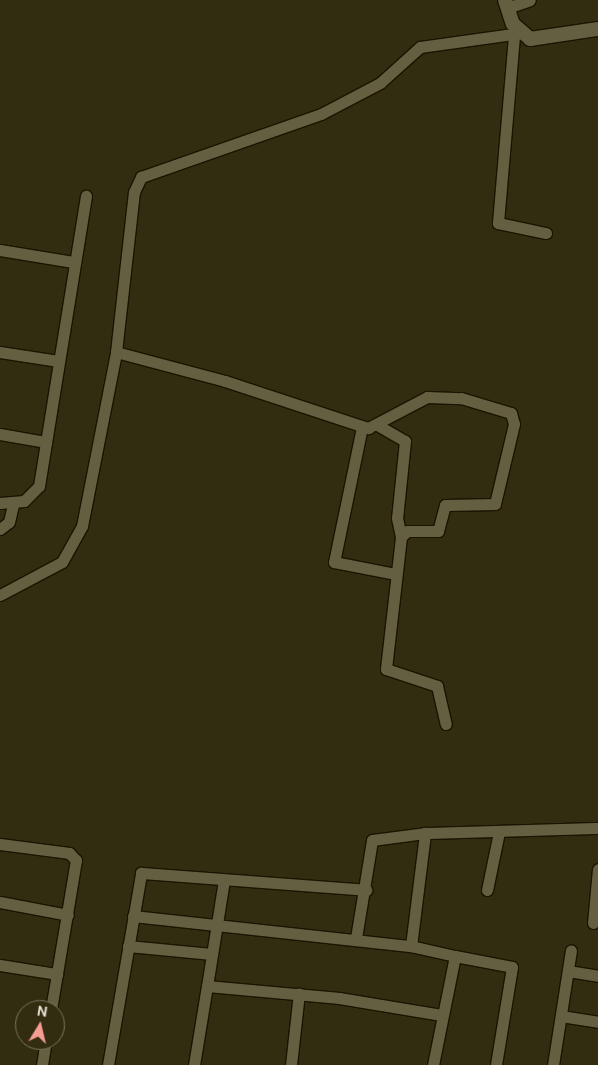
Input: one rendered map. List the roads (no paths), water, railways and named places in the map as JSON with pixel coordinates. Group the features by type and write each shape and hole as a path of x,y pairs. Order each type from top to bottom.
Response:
{"street":[{"path":"0,595 56,567 75,544 88,505 116,352 134,192 146,172 321,114 380,83 420,47 512,20 530,0"},
{"path":"512,20 540,40 598,29"},
{"path":"512,20 498,223 546,234"},
{"path":"0,503 13,505 30,498 39,486 73,262 86,196"},
{"path":"0,250 73,262"},
{"path":"0,352 58,361"},
{"path":"116,352 225,380 362,427 379,426 405,441 397,518 401,537 395,574 386,669 437,686 446,724"},
{"path":"379,426 398,410 426,397 480,402 505,409 514,418 495,504 445,505 438,532 407,531 401,537"},
{"path":"362,427 334,562 395,574"},
{"path":"0,434 46,442"},
{"path":"0,529 9,522 13,505"},
{"path":"356,938 366,890 372,840 425,833 598,828"},
{"path":"487,890 499,832"},
{"path":"411,946 425,833"},
{"path":"0,844 73,856 76,864 53,1000"},
{"path":"593,923 598,869"},
{"path":"108,1065 141,872 366,890"},
{"path":"194,1065 224,880"},
{"path":"0,902 68,915"},
{"path":"133,916 356,938 411,946 512,967 496,1065"},
{"path":"128,946 212,954"},
{"path":"553,1065 571,950"},
{"path":"434,1065 442,1015 455,956"},
{"path":"0,965 57,974"},
{"path":"568,971 598,976"},
{"path":"207,986 299,993 442,1015"},
{"path":"291,1065 299,993"},
{"path":"560,1016 598,1022"},
{"path":"42,1065 44,1050"}]}
